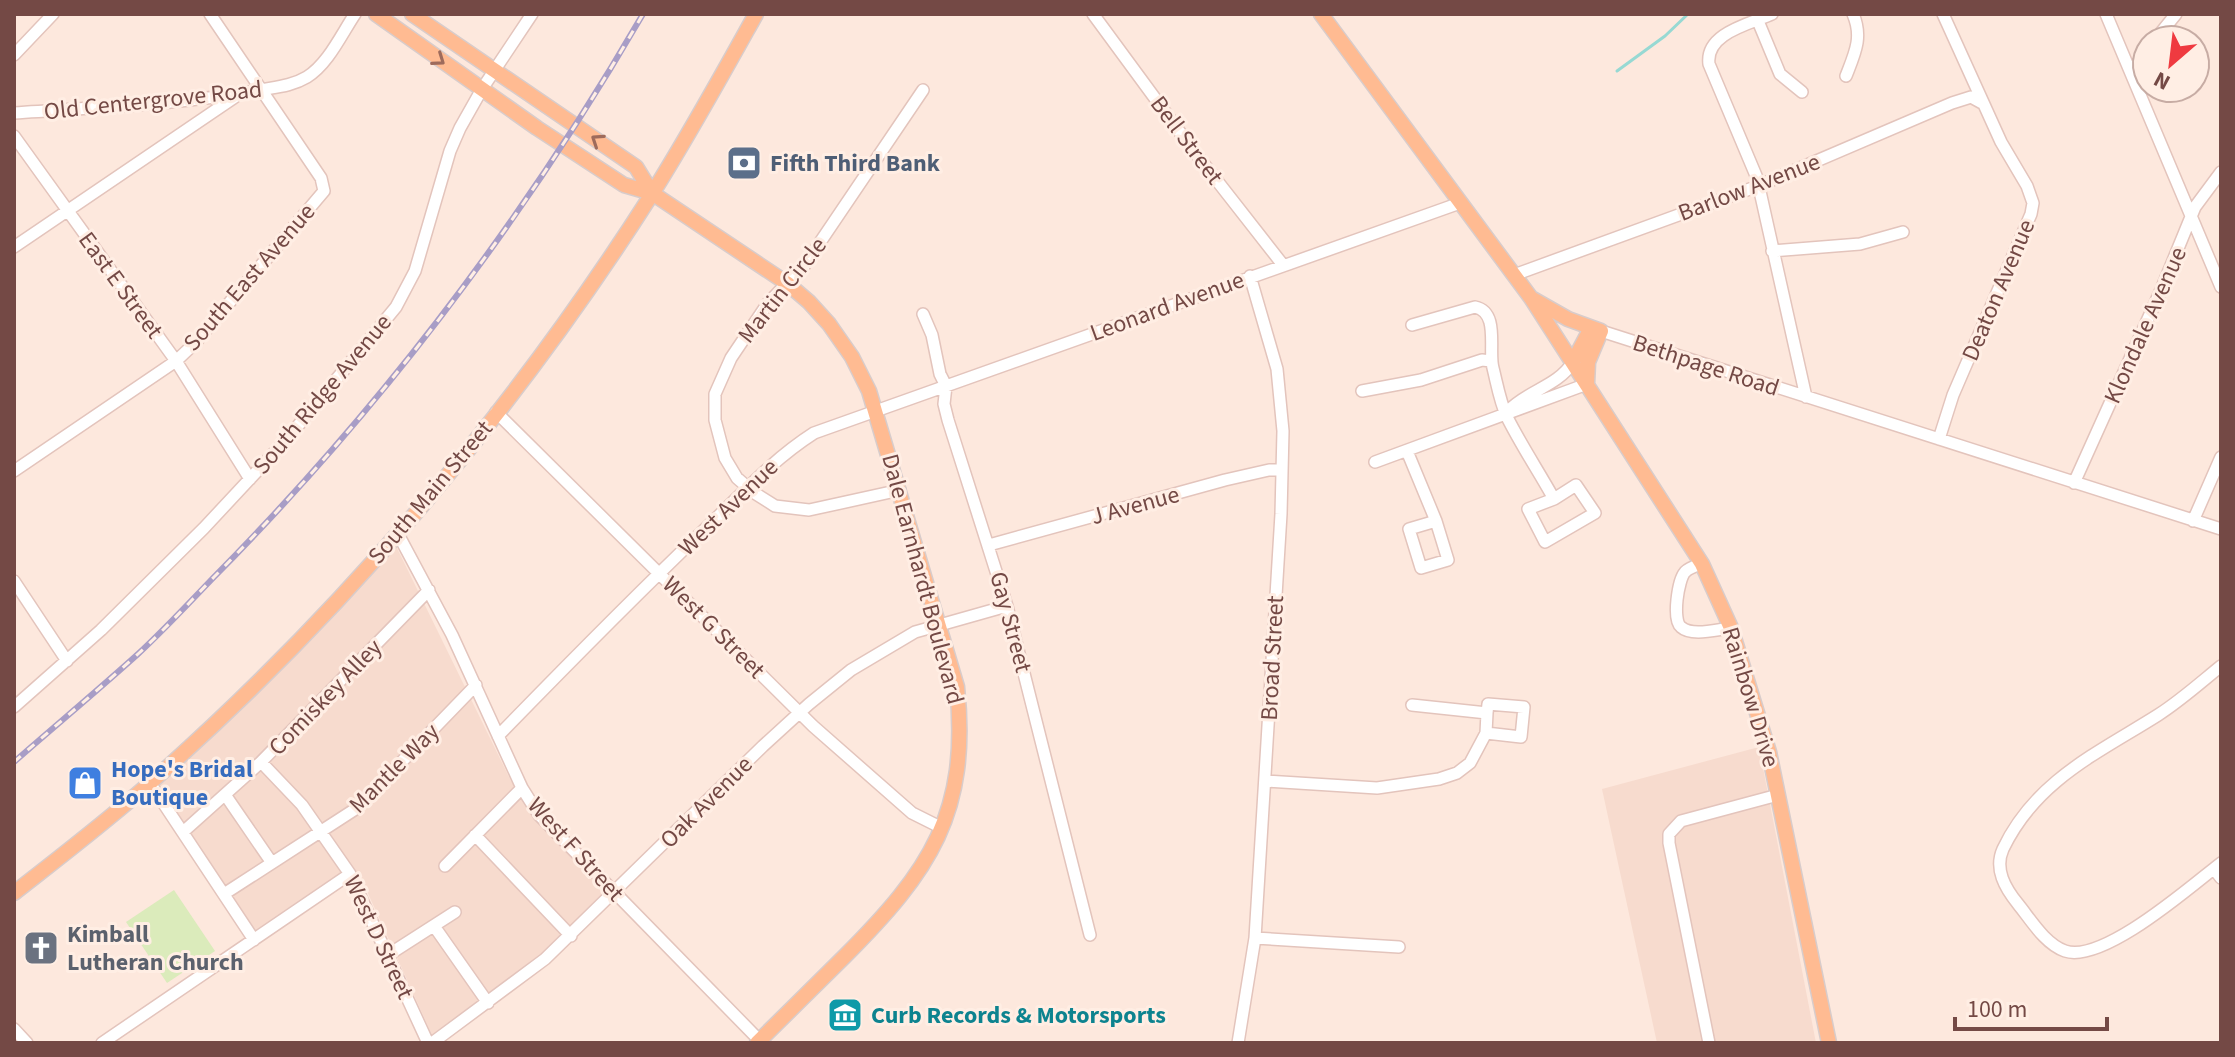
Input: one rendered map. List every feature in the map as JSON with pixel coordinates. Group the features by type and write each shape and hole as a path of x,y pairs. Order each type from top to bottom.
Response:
{"main road":[{"name":"Dale Earnhardt Boulevard","path":"376,14 624,185 652,193 788,284 809,302 852,357 876,411 957,687 961,721 957,776 942,828 918,876 900,899 759,1042"},
{"path":"400,14 428,26"},
{"name":"Dale Earnhardt Boulevard","path":"412,14 636,167 652,193"},
{"name":"South Main Street","path":"14,893 150,783 264,674 398,534 568,316 652,193 756,14"},
{"name":"Bethpage Road","path":"1321,14 1531,298 1547,309 1596,329"},
{"name":"Rainbow Drive","path":"1531,298 1702,564 1731,628 1750,682 1778,795 1829,1043"},
{"path":"1573,362 1596,329"},
{"path":"1587,384 1588,362 1596,329"}],"street":[{"path":"14,55 53,14"},
{"path":"210,14 261,90"},
{"name":"Old Centergrove Road","path":"14,113 239,95 294,83 312,73 324,61 355,14"},
{"name":"South Ridge Avenue","path":"14,707 67,661 194,538 287,439 396,307 415,271 450,151 482,89 532,14"},
{"name":"Bell Street","path":"1094,14 1193,150 1283,265"},
{"path":"1772,14 1759,17 1718,39 1708,55 1758,186 1806,397"},
{"path":"1846,76 1858,47 1859,35 1853,14"},
{"name":"Deaton Avenue","path":"1939,439 1953,395 2033,203 1982,103 1943,14"},
{"path":"2106,14 2131,71"},
{"path":"1759,17 1780,74 1802,92"},
{"name":"South East Avenue","path":"14,471 176,361 196,342 324,191 321,178 261,90"},
{"name":"Martin Circle","path":"900,490 847,504 798,511 775,506 732,471 719,443 715,394 731,358 768,303 812,255 923,90"},
{"path":"14,247 239,95"},
{"name":"Barlow Avenue","path":"1514,275 1758,186 1952,103 1971,97 1982,103"},
{"path":"2145,104 2221,287"},
{"name":"East E Street","path":"14,136 176,361 250,479"},
{"name":"Klondale Avenue","path":"2074,483 2191,216 2201,197 2221,172"},
{"name":"Leonard Avenue","path":"876,411 1460,203"},
{"path":"1772,251 1860,244 1903,232"},
{"name":"Broad Street","path":"1238,1043 1255,938 1281,514 1283,431 1277,369 1250,276"},
{"path":"1412,325 1475,307 1486,314 1493,338 1491,361 1505,414 1554,499"},
{"name":"Gay Street","path":"923,314 946,386 944,404 948,420 1007,606 1090,935"},
{"name":"Bethpage Road","path":"1596,329 2221,529"},
{"path":"1362,391 1421,380 1482,360 1491,361"},
{"path":"1505,414 1518,400 1560,379 1573,362"},
{"path":"1375,462 1587,384"},
{"name":"West Avenue","path":"498,736 747,486 789,449 814,433 876,411"},
{"name":"West G Street","path":"496,412 800,712 912,813 942,828"},
{"path":"1407,451 1436,521 1448,560 1421,568 1409,529 1436,521"},
{"path":"2193,521 2221,457"},
{"name":"J Avenue","path":"989,545 1225,480 1282,470"},
{"path":"1576,485 1595,513 1545,542 1528,509 1554,499 1576,485"},
{"name":"West F Street","path":"398,534 476,685 522,788 552,830 759,1042"},
{"path":"1702,564 1691,568 1681,579 1675,618 1680,627 1691,632 1731,628"},
{"path":"14,581 67,661"},
{"name":"Comiskey Alley","path":"183,832 261,762 429,590"},
{"name":"Oak Avenue","path":"430,1043 529,974 800,712 851,670 915,632 1007,606"},
{"path":"2219,870 2127,933 2096,948 2071,952 2054,945 2014,899 2001,879 1999,862 2010,837 2063,773 2160,714 2221,666"},
{"name":"Mantle Way","path":"224,894 357,808 476,685"},
{"path":"1265,781 1377,788 1439,779 1457,773 1470,763 1486,733 1488,704 1524,707 1521,737 1486,733"},
{"path":"1412,705 1487,713"},
{"name":"West D Street","path":"261,762 295,796 350,874 430,1043"},
{"path":"150,783 254,940"},
{"path":"445,866 522,788"},
{"path":"1709,1043 1669,834 1681,821 1778,795"},
{"path":"226,796 272,863"},
{"path":"475,835 571,936"},
{"path":"102,1043 350,874"},
{"path":"388,955 455,912"},
{"path":"434,926 488,1003"},
{"path":"1255,938 1399,947"}],"shaded area":[{"path":"395,544 511,781 534,817 606,892 536,962 432,1035 366,889 351,868 256,931 158,785 301,650"},
{"path":"1759,747 1816,1043 1657,1043 1602,789"}],"green space":[{"path":"174,890 215,951 167,983 126,922"}],"waterway":[{"path":"1617,71 1665,36 1688,14"}],"railway":[{"path":"14,762 157,636 276,512 392,379 499,238 597,91 643,14"}],"place":[{"name":"Fifth Third Bank","path":"744,163"},
{"name":"Hope's Bridal Boutique","path":"85,783"},
{"name":"Kimball Lutheran Church","path":"41,948"},
{"name":"Curb Records & Motorsports","path":"845,1015"}]}
